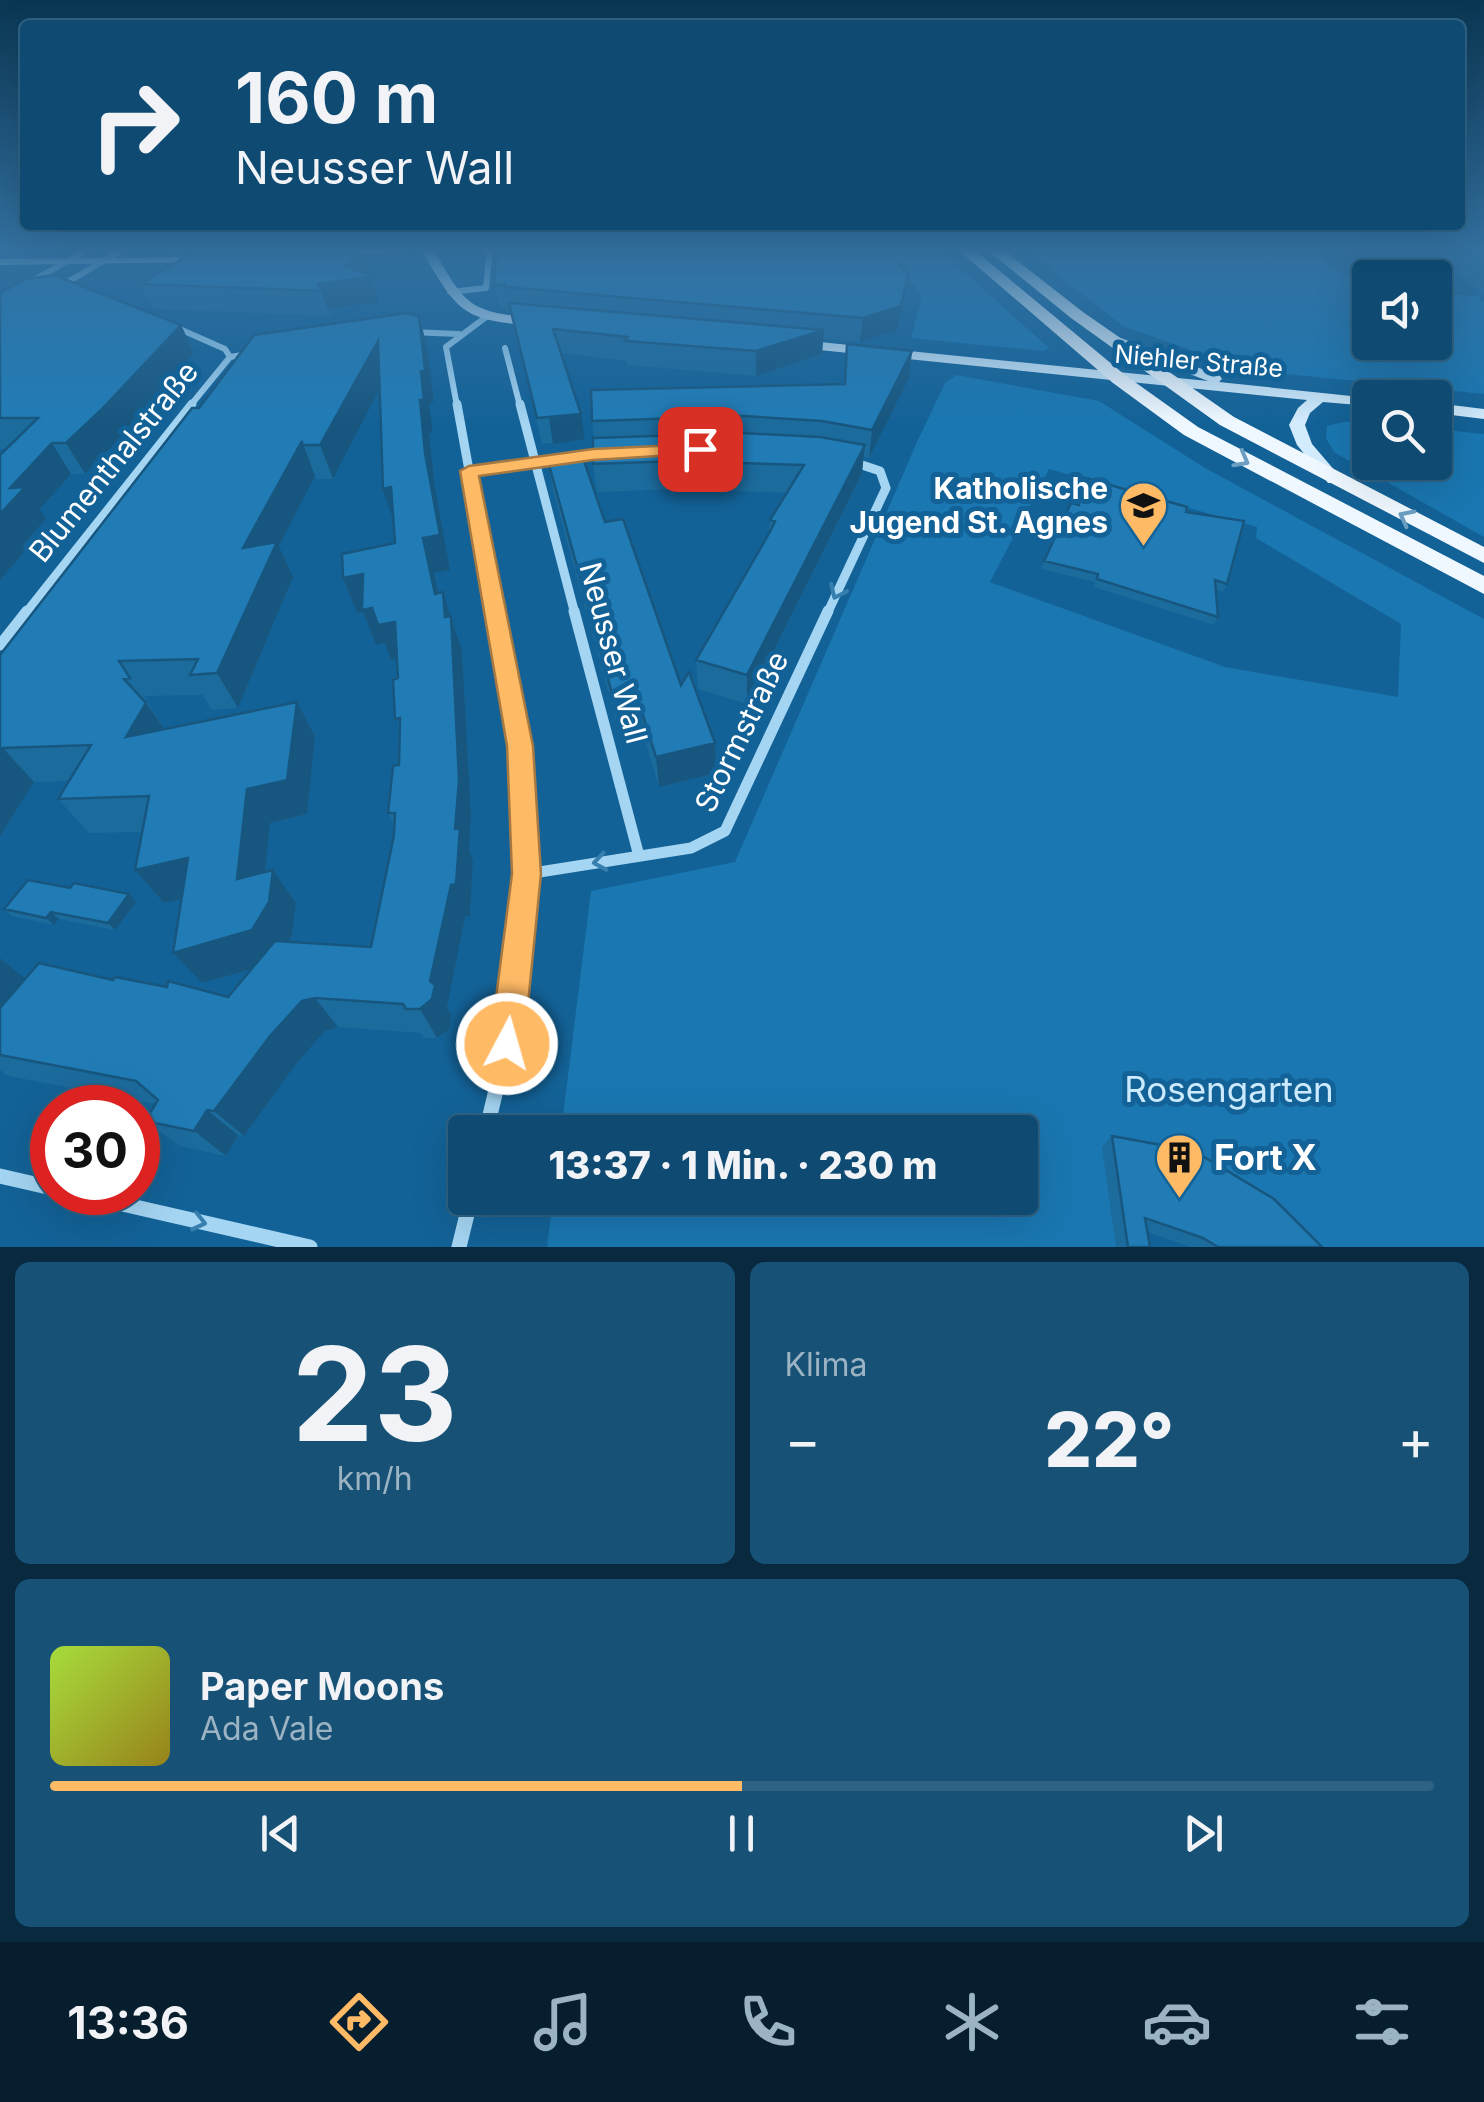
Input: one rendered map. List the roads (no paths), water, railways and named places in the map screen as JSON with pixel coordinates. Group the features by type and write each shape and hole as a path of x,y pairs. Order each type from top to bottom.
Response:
{"main road":[{"path":"1032,306 1158,410 1236,456 1484,586"},
{"path":"1067,306 1227,422 1484,556"}],"street":[{"path":"463,306 486,317 558,324"},
{"path":"486,317 446,347 520,746 527,874 507,1044 490,1115"},
{"path":"173,326 225,349 230,357 259,353"},
{"path":"396,334 459,334"},
{"path":"1106,336 1177,366 1252,390"},
{"name":"Niehler Straße","path":"782,342 1352,400"},
{"name":"Neusser Wall","path":"505,348 638,856"},
{"name":"Blumenthalstraße","path":"0,645 230,357"},
{"path":"1319,397 1303,411 1297,424 1306,445 1335,481"},
{"path":"1452,410 1484,414"},
{"path":"469,471 628,452"},
{"name":"Stormstraße","path":"527,874 691,848 726,831 886,488 880,471 846,461"},
{"path":"0,1176 30,1183"},
{"path":"160,1213 310,1247"},
{"path":"460,1247 467,1215"}],"place":[{"name":"Katholische Jugend St. Agnes","path":"1143,548"},
{"name":"Fort X","path":"1179,1200"}],"park label":[{"name":"Rosengarten","path":"1229,1090"}]}
